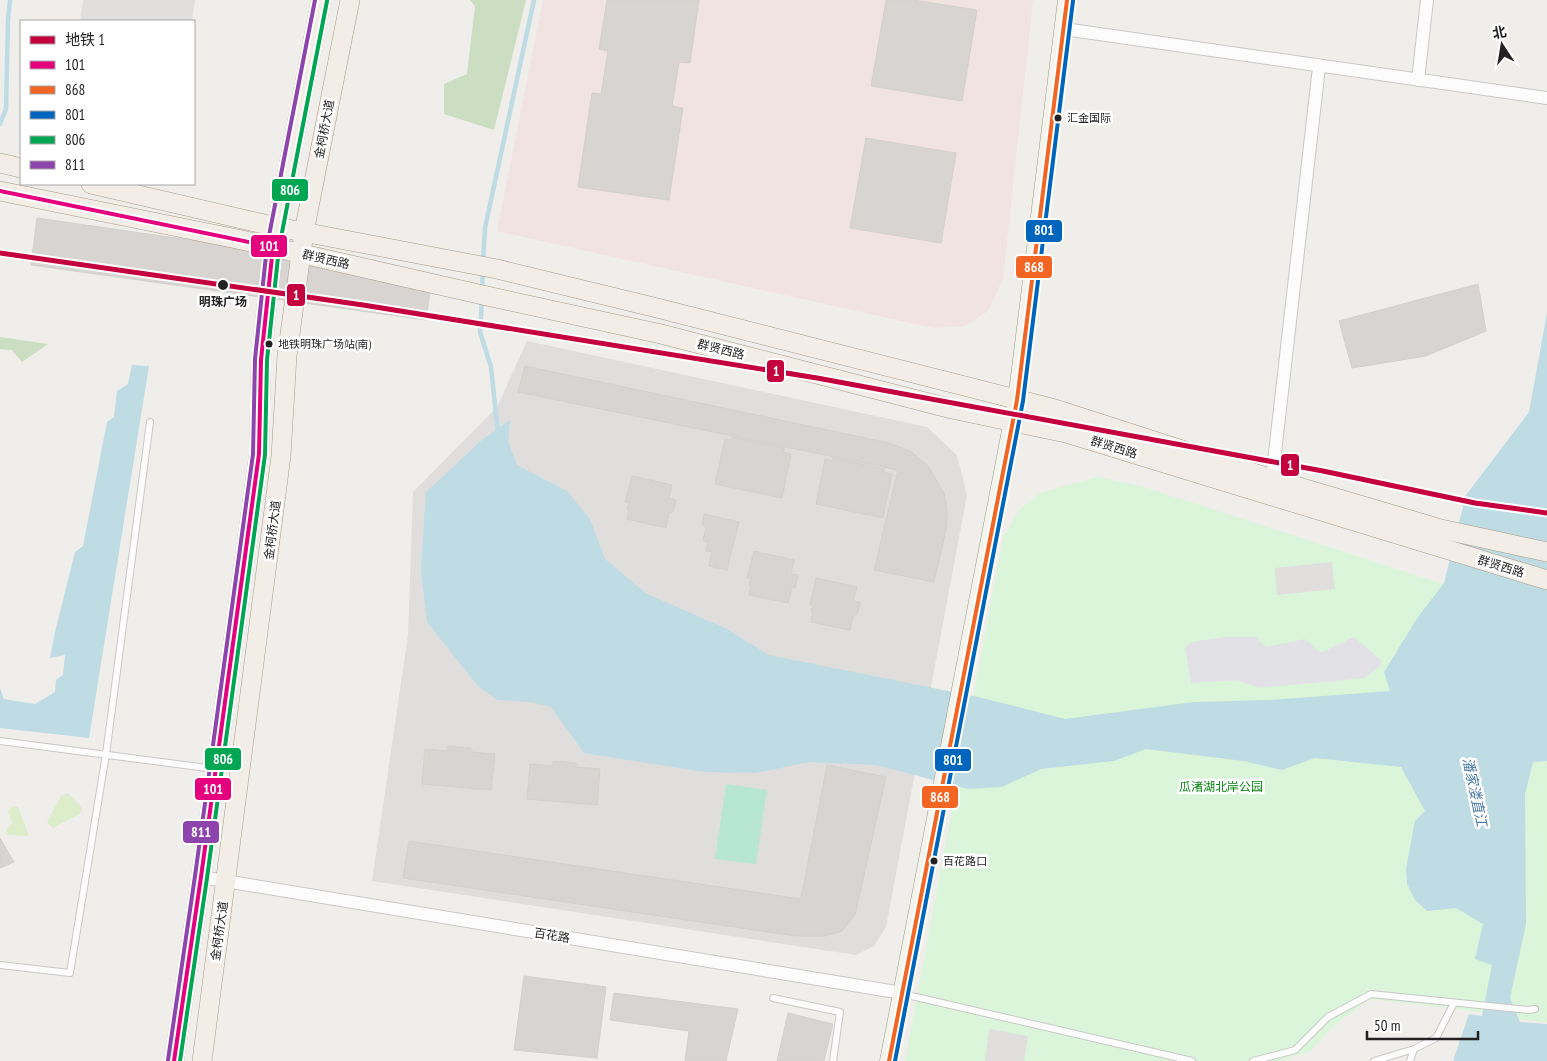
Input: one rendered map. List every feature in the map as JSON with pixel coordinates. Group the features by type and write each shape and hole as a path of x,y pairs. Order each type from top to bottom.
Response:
{"main road":[{"name":"金柯桥大道","path":"174,1061 259,454 261,360 273,247 321,0"},
{"name":"金柯桥大道","path":"202,1061 281,456 287,356 301,253 350,0"},
{"name":"群贤西路","path":"95,185 277,227 497,269 1055,409 1272,479 1436,536 1547,580"},
{"name":"群贤西路","path":"0,191 237,239 661,334 952,409 1066,433 1436,536 1547,552"}],"street":[{"path":"889,1061 1017,400 1067,0"},
{"path":"1418,80 1427,0"},
{"path":"1064,29 1547,98"},
{"path":"1272,479 1319,66"},
{"name":"百花路","path":"201,877 902,993"}],"lane":[{"path":"0,965 70,973 106,754 150,422"},
{"path":"0,741 216,769"},
{"path":"902,993 1192,1061"},
{"path":"1254,1061 1295,1050 1328,1017 1371,994 1480,1006 1535,1009"},
{"path":"773,998 840,1012 833,1061"},
{"path":"1374,1061 1414,1049 1436,1038 1454,1003"},
{"path":"1410,1061 1414,1049"}],"shaded area":[{"path":"83,0 195,0 192,20 80,20"},
{"path":"543,0 1033,0 1003,279 988,311 965,326 933,328 497,231"},
{"path":"527,341 927,427 957,455 967,495 886,927 874,946 856,955 372,881 408,635 413,492 497,407"},
{"path":"1332,562 1335,589 1277,595 1275,568"},
{"path":"1225,637 1256,637 1266,647 1305,639 1321,653 1354,637 1382,661 1380,666 1365,678 1259,688 1237,680 1191,683 1185,648 1191,642"},
{"path":"989,1029 1028,1036 1024,1061 985,1061"}],"green space":[{"path":"470,0 526,0 494,130 444,114 444,84 467,74 475,6"},
{"path":"0,337 48,344 22,362 12,350 0,349"},
{"name":"瓜渚湖北岸公园","path":"1097,477 1141,486 1446,585 1547,605 1547,1023 1466,1010 1370,999 1333,1026 1312,1050 1281,1061 905,1061 1003,538 1018,511 1040,493"},
{"path":"726,784 767,790 756,864 715,859"},
{"path":"68,793 82,808 80,814 53,828 47,822 61,796"},
{"path":"13,806 18,807 29,836 6,835 8,827 13,823 8,811"}],"water":[{"name":"潘家溇直江","path":"1547,313 1547,761 1533,762 1525,794 1526,924 1510,998 1520,1022 1547,1024 1547,1061 1453,1061 1469,1014 1482,1016 1492,965 1475,959 1483,924 1456,908 1427,911 1415,900 1407,884 1406,869 1415,821 1425,811 1401,767 1315,758 1282,770 1244,761 1146,749 1114,761 1041,769 1002,787 968,789 876,765 809,762 756,773 704,772 584,753 551,707 530,702 497,700 478,686 427,622 421,569 426,492 483,439 510,420 508,441 517,465 567,491 590,519 605,559 647,594 725,628 769,655 978,697 1065,719 1194,702 1270,700 1390,691 1384,672 1418,617 1444,583 1466,495 1529,412"},
{"path":"132,365 149,366 89,738 0,728 0,688 4,699 35,704 55,692 56,680 63,675 65,655 50,658 55,632 75,552 83,546 107,422 114,417 117,391 128,384"}],"building":[{"path":"607,0 699,0 690,63 679,62 672,106 683,108 669,200 578,187 592,93 601,94 608,51 599,49"},
{"path":"886,0 913,0 977,10 962,101 871,86"},
{"path":"866,138 956,153 941,243 850,228"},
{"name":"明珠广场","path":"37,218 432,275 426,320 31,265"},
{"path":"1478,284 1486,331 1426,356 1352,368 1339,321"},
{"path":"525,366 889,443 910,451 928,466 944,493 947,508 947,525 934,582 874,570 898,470 518,392"},
{"path":"732,437 784,448 783,452 791,454 782,498 715,484 725,439 732,440"},
{"path":"833,458 884,469 883,472 892,474 883,518 816,504 825,459 832,461"},
{"path":"632,476 672,485 669,498 676,500 673,512 669,512 666,528 627,519 629,503 625,502"},
{"path":"704,514 739,522 727,570 709,566 712,552 706,551 708,542 703,541 706,526 702,525"},
{"path":"754,551 794,560 791,574 798,575 795,588 792,587 788,603 749,595 751,578 747,578"},
{"path":"816,578 857,587 853,601 860,602 857,615 854,614 850,630 811,622 813,605 810,605"},
{"path":"448,746 471,748 471,752 495,754 491,790 422,784 425,749 448,751"},
{"path":"553,761 576,763 576,767 600,769 597,805 527,799 530,764 553,766"},
{"path":"827,765 886,777 855,915 842,931 825,936 795,936 403,878 409,841 801,899"},
{"path":"0,838 14,862 0,868"},
{"path":"524,976 606,987 597,1058 514,1050"},
{"path":"614,993 738,1009 726,1061 685,1061 689,1031 610,1020"},
{"path":"788,1013 833,1024 824,1061 777,1061"}],"waterway":[{"path":"0,124 6,109 10,0"},
{"path":"483,261 485,228 534,0"},
{"path":"482,291 483,271"},
{"path":"482,299 480,332 491,367 498,434"}],"metro line":[{"name":"1","path":"0,253 363,305 817,378 1323,471 1475,503 1547,513"}],"transit line":[{"name":"811","path":"168,1060 253,454 255,359 267,246 315,0"},
{"name":"868","path":"889,1061 1017,400 1067,0"},
{"name":"806","path":"180,1061 265,455 267,360 279,248 327,1"},
{"name":"801","path":"895,1061 1023,401 1073,1"},
{"name":"101","path":"0,191 273,247 261,360 259,454 174,1061"}],"place":[{"name":"汇金国际","path":"1058,118"},
{"name":"明珠广场","path":"223,285"},
{"name":"地铁明珠广场站(南)","path":"269,344"},
{"name":"百花路口","path":"934,861"}]}
